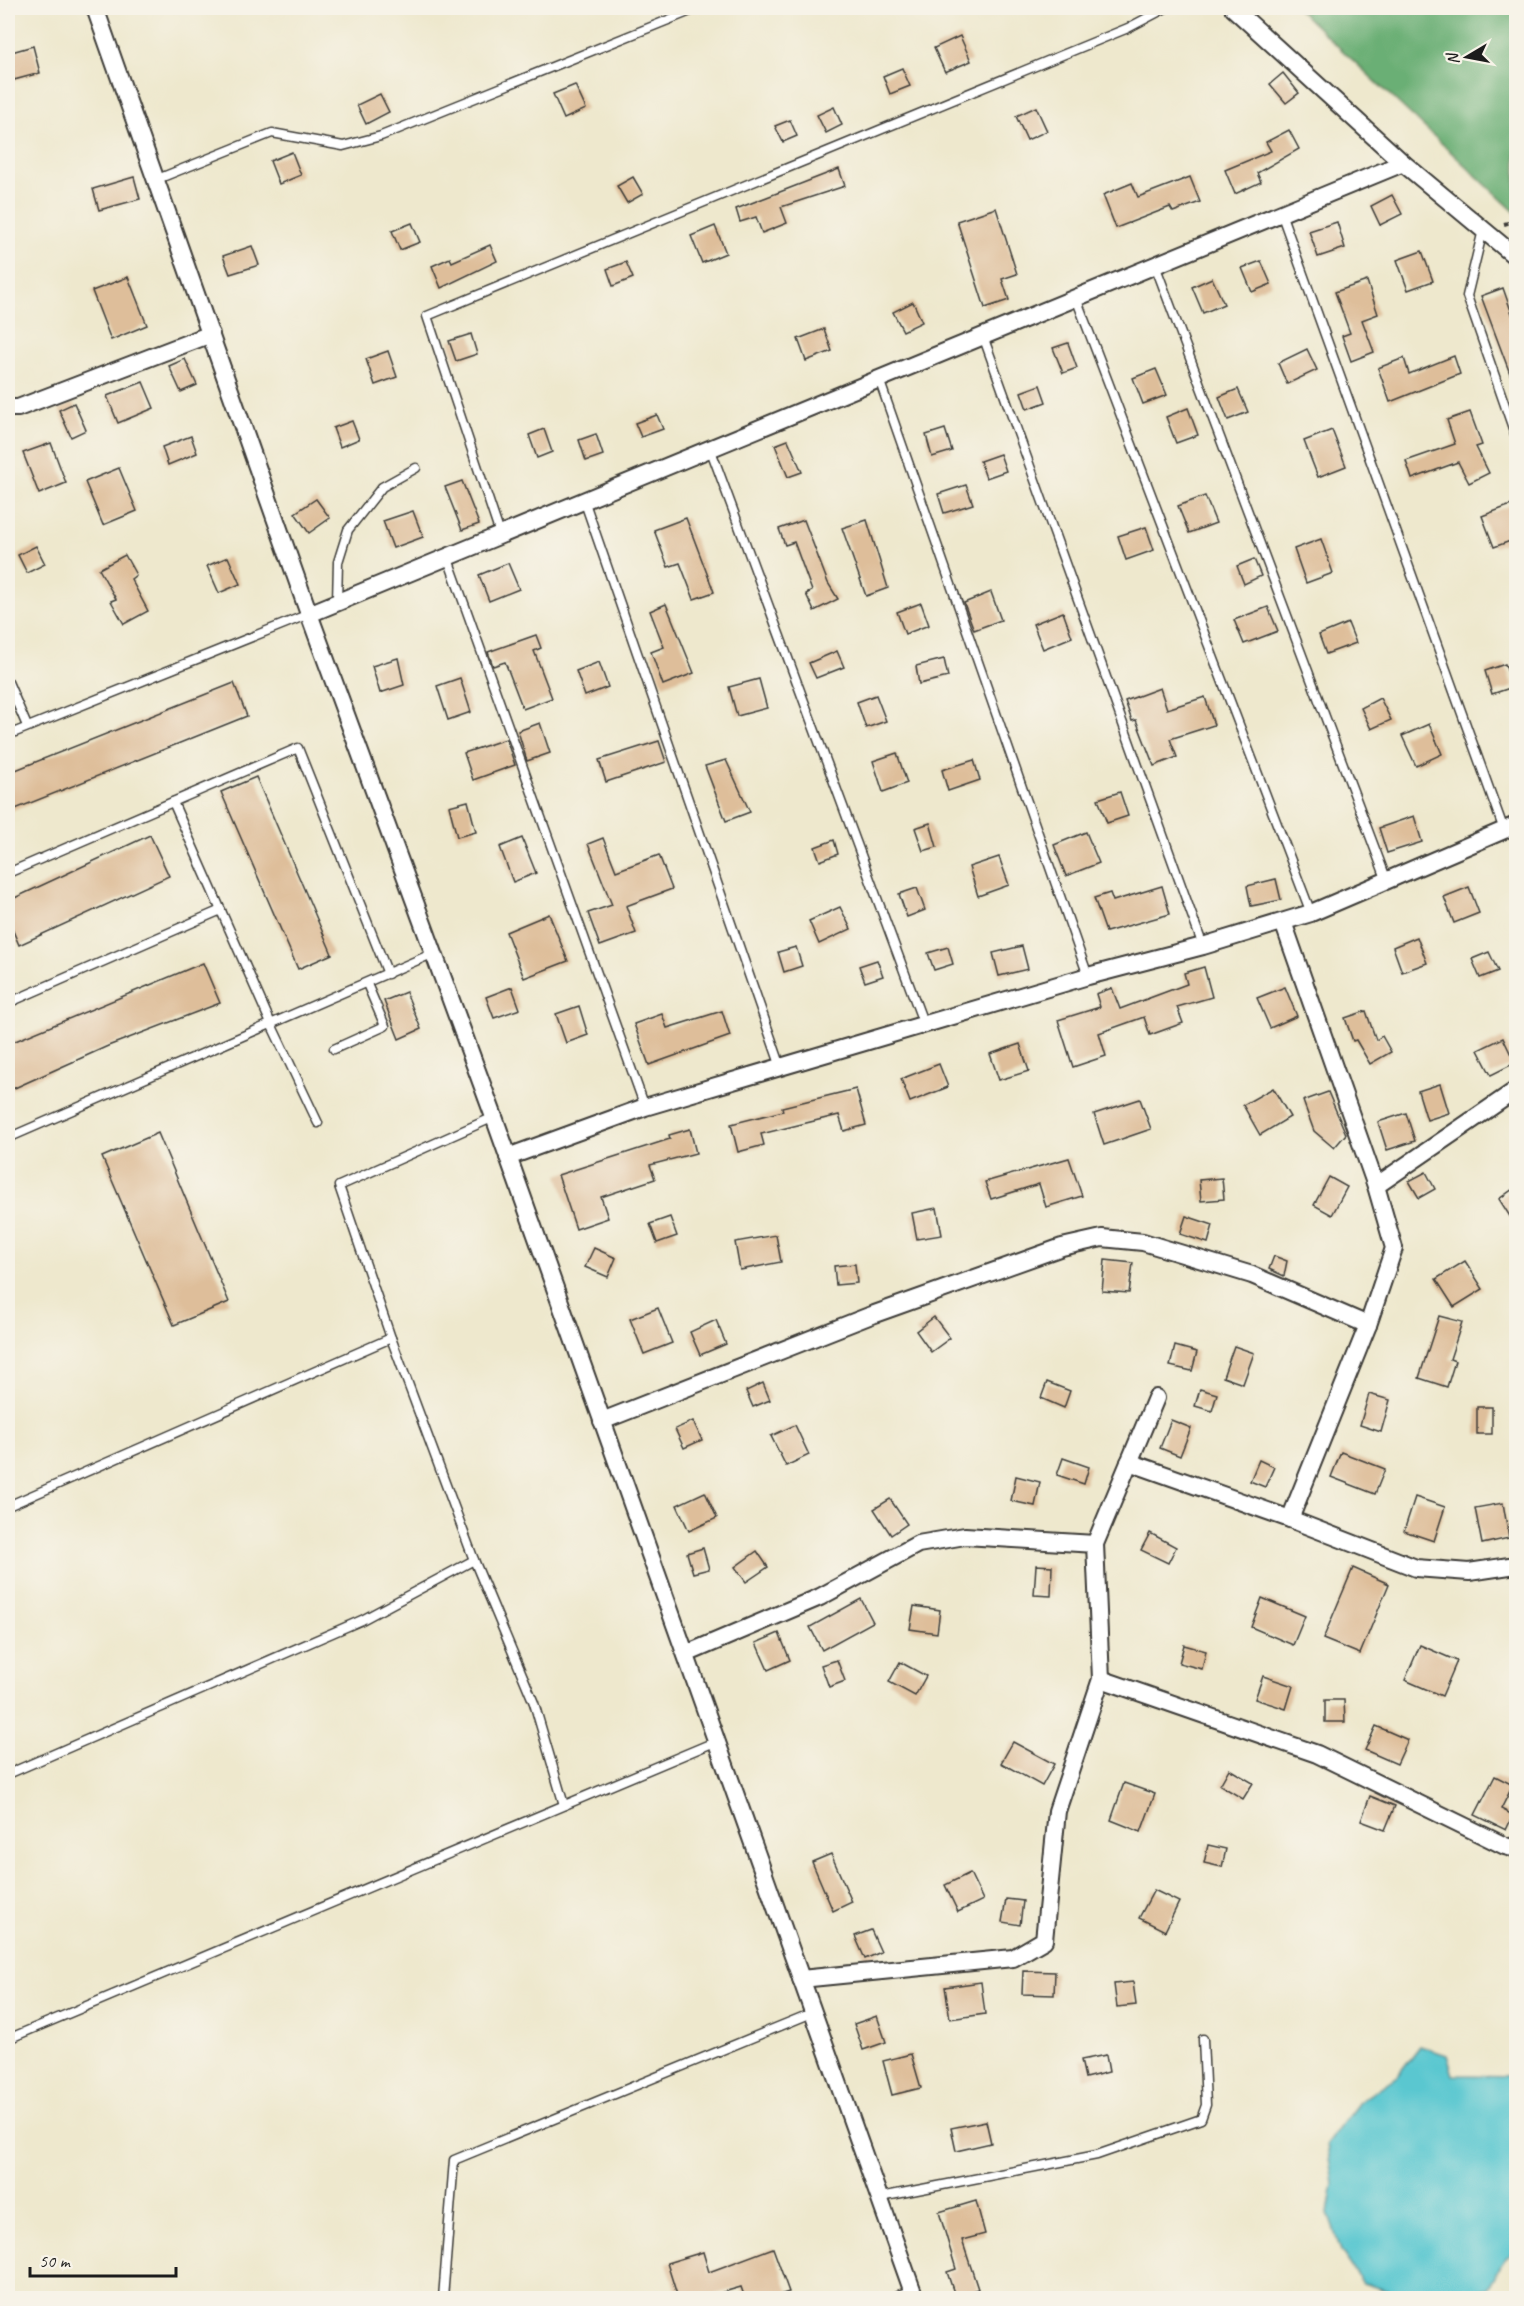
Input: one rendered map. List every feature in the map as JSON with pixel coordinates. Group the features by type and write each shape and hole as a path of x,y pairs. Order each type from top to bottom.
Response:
{"street":[{"path":"95,8 309,614 494,1117 914,2294"},
{"path":"1233,8 1403,163 1516,256"},
{"path":"309,614 1403,163"},
{"path":"8,408 18,408 211,334"},
{"path":"508,1157 645,1107 1088,976 1203,946 1311,913 1510,828"},
{"path":"1283,922 1376,1186 1394,1248 1368,1325 1290,1519"},
{"path":"1376,1186 1516,1090"},
{"path":"603,1421 869,1316 1062,1247 1102,1238 1143,1242 1251,1275 1368,1325"},
{"path":"801,1978 1013,1958 1044,1940 1057,1811 1101,1679 1095,1544 1156,1398"},
{"path":"1129,1462 1290,1519 1416,1568 1469,1572 1516,1565"},
{"path":"686,1654 820,1597 918,1544 965,1536 1095,1544"},
{"path":"1101,1679 1317,1754 1505,1846 1516,1849"}],"lane":[{"path":"154,180 272,133 343,146 381,136 698,8"},
{"path":"500,534 427,316 1128,28 1166,8"},
{"path":"1281,213 1510,828"},
{"path":"1483,230 1467,296 1516,437"},
{"path":"1155,265 1387,881"},
{"path":"1076,298 1311,913"},
{"path":"983,336 1203,946"},
{"path":"879,379 1088,976"},
{"path":"710,448 924,1024"},
{"path":"337,602 338,562 348,530 382,487 416,468"},
{"path":"584,500 781,1067"},
{"path":"447,556 645,1107"},
{"path":"8,735 309,614"},
{"path":"8,682 27,726"},
{"path":"8,873 298,748 388,974"},
{"path":"173,802 272,1026 318,1123"},
{"path":"8,1003 221,910"},
{"path":"8,1138 272,1026 434,953"},
{"path":"334,1049 385,1026 367,984"},
{"path":"494,1117 339,1186 391,1338 474,1560 534,1703 564,1805"},
{"path":"8,1506 391,1338"},
{"path":"8,1774 362,1620 474,1560"},
{"path":"8,2039 717,1741"},
{"path":"443,2298 454,2160 812,2013"},
{"path":"881,2197 1097,2155 1202,2120 1206,2105 1203,2038"},
{"path":"891,2298 914,2294"}],"green space":[{"path":"1297,8 1516,8 1516,213"}],"water":[{"path":"1420,2046 1447,2055 1453,2075 1516,2076 1516,2250 1505,2258 1488,2288 1446,2298 1412,2298 1363,2283 1341,2251 1328,2213 1333,2184 1327,2144 1359,2102 1397,2076"}],"building":[{"path":"960,36 971,61 945,72 934,48"},
{"path":"33,46 40,73 14,80 8,53"},
{"path":"902,68 910,86 890,94 883,76"},
{"path":"1283,73 1299,93 1286,103 1270,84"},
{"path":"575,85 586,109 564,119 553,94"},
{"path":"380,94 389,112 366,124 357,105"},
{"path":"834,107 842,125 826,133 817,115"},
{"path":"1036,107 1047,131 1027,140 1016,116"},
{"path":"790,120 797,136 783,142 775,126"},
{"path":"1289,130 1299,149 1257,173 1261,182 1235,194 1225,170 1271,151 1266,142"},
{"path":"292,152 301,175 279,184 270,161"},
{"path":"839,169 845,186 781,207 787,223 762,233 756,217 740,222 736,209"},
{"path":"134,177 140,199 99,210 93,189"},
{"path":"633,177 643,194 627,203 617,186"},
{"path":"1190,177 1200,202 1173,212 1170,207 1116,228 1103,195 1132,183 1138,197"},
{"path":"1392,195 1402,214 1380,225 1371,206"},
{"path":"996,208 1017,274 1002,279 1009,300 985,308 957,221"},
{"path":"1337,222 1345,248 1318,257 1309,231"},
{"path":"412,223 420,242 400,250 392,231"},
{"path":"715,226 726,253 702,263 691,236"},
{"path":"490,245 497,261 441,288 432,266 450,258 452,262"},
{"path":"252,246 259,265 230,274 223,256"},
{"path":"1422,251 1433,281 1408,290 1397,260"},
{"path":"1261,261 1271,284 1252,292 1242,268"},
{"path":"626,262 633,278 613,286 607,269"},
{"path":"128,277 147,325 111,340 92,291"},
{"path":"1212,278 1224,304 1203,313 1192,287"},
{"path":"1367,281 1378,314 1362,320 1374,352 1351,361 1342,336 1350,333 1335,292"},
{"path":"1503,288 1516,325 1515,387 1481,296"},
{"path":"913,302 922,322 903,331 893,312"},
{"path":"824,329 832,351 806,361 798,339"},
{"path":"471,334 477,354 456,361 449,341"},
{"path":"1068,343 1077,368 1063,373 1053,348"},
{"path":"1307,349 1317,370 1287,384 1278,363"},
{"path":"388,351 397,377 375,385 366,359"},
{"path":"1454,356 1460,374 1390,402 1378,368 1404,358 1409,374"},
{"path":"185,359 197,385 181,392 169,366"},
{"path":"1156,369 1167,395 1143,404 1133,378"},
{"path":"143,382 154,408 118,423 107,396"},
{"path":"1040,385 1046,402 1027,409 1021,392"},
{"path":"1238,389 1248,412 1228,420 1219,397"},
{"path":"74,403 86,430 71,437 59,410"},
{"path":"1188,408 1198,435 1176,443 1166,417"},
{"path":"1470,412 1482,445 1476,447 1489,473 1469,483 1458,462 1412,479 1406,461 1455,444 1447,420"},
{"path":"657,415 663,429 641,437 635,423"},
{"path":"352,421 359,439 340,447 333,428"},
{"path":"544,429 552,452 537,458 529,435"},
{"path":"945,429 952,451 932,457 926,435"},
{"path":"1332,430 1346,466 1318,477 1304,441"},
{"path":"596,434 603,455 586,461 579,440"},
{"path":"191,436 197,453 168,465 162,447"},
{"path":"788,440 802,472 788,477 775,445"},
{"path":"51,443 66,483 39,494 23,453"},
{"path":"1000,454 1006,471 986,478 980,461"},
{"path":"119,468 137,511 103,525 85,482"},
{"path":"462,481 479,524 462,530 445,487"},
{"path":"966,485 973,504 944,513 938,494"},
{"path":"1205,496 1216,523 1189,533 1178,506"},
{"path":"316,499 330,518 309,533 295,513"},
{"path":"1511,505 1516,519 1516,539 1494,547 1482,516"},
{"path":"413,511 423,537 393,548 383,521"},
{"path":"686,518 714,592 694,599 680,563 668,567 654,530"},
{"path":"804,520 828,583 838,599 814,611 806,594 812,591 794,542 785,545 779,529"},
{"path":"867,520 888,588 866,596 842,528"},
{"path":"1146,527 1154,550 1126,560 1118,536"},
{"path":"1321,539 1333,573 1306,583 1294,549"},
{"path":"36,546 45,564 27,573 18,555"},
{"path":"125,555 136,575 131,579 148,611 124,624 111,601 116,599 99,569"},
{"path":"228,557 240,584 219,593 207,566"},
{"path":"1254,559 1261,576 1244,584 1237,566"},
{"path":"508,563 519,589 489,601 479,575"},
{"path":"991,592 1001,620 974,630 964,603"},
{"path":"921,603 929,625 905,634 897,612"},
{"path":"666,604 694,673 663,685 651,652 664,647 650,611"},
{"path":"1268,607 1278,631 1244,644 1234,620"},
{"path":"1063,612 1072,637 1043,649 1033,624"},
{"path":"1348,623 1356,643 1326,654 1319,635"},
{"path":"536,635 541,648 534,651 552,698 523,709 505,662 493,666 488,652"},
{"path":"837,651 844,667 816,678 809,663"},
{"path":"398,658 404,685 380,693 372,666"},
{"path":"944,659 948,677 919,684 916,666"},
{"path":"599,662 608,687 585,696 576,671"},
{"path":"1505,664 1513,687 1492,694 1485,671"},
{"path":"460,678 471,712 448,720 437,686"},
{"path":"759,679 767,708 737,716 729,687"},
{"path":"234,683 247,716 8,812 8,773"},
{"path":"1160,688 1167,709 1205,697 1214,725 1170,739 1177,757 1154,766 1136,720 1132,721 1125,701"},
{"path":"876,695 886,721 866,728 857,702"},
{"path":"1380,698 1391,720 1371,729 1361,708"},
{"path":"540,723 550,753 527,761 518,731"},
{"path":"1429,724 1442,754 1416,766 1402,736"},
{"path":"506,739 515,765 473,780 464,753"},
{"path":"659,741 666,762 606,782 599,760"},
{"path":"897,753 907,783 883,792 873,761"},
{"path":"726,760 750,812 726,821 705,766"},
{"path":"974,760 980,780 948,791 942,770"},
{"path":"256,777 332,954 298,969 221,792"},
{"path":"1120,792 1128,816 1107,823 1098,799"},
{"path":"468,801 476,832 457,837 449,806"},
{"path":"1414,816 1422,842 1387,853 1379,828"},
{"path":"930,823 937,847 923,851 915,828"},
{"path":"1086,832 1099,863 1066,876 1054,845"},
{"path":"150,835 169,876 19,945 8,919 8,901"},
{"path":"522,838 536,873 513,882 500,847"},
{"path":"603,838 616,871 659,855 672,889 626,906 636,933 600,946 588,913 612,905 588,844"},
{"path":"834,840 838,854 820,861 815,847"},
{"path":"999,857 1009,885 978,896 969,867"},
{"path":"1276,879 1281,900 1251,906 1247,886"},
{"path":"1162,886 1170,914 1106,932 1094,898 1110,893 1113,901"},
{"path":"1469,887 1479,913 1454,923 1444,897"},
{"path":"917,888 925,910 907,917 899,894"},
{"path":"840,907 851,929 819,944 809,921"},
{"path":"549,914 568,961 524,978 506,932"},
{"path":"1417,937 1427,963 1402,972 1393,947"},
{"path":"1022,946 1028,969 999,976 993,953"},
{"path":"796,947 802,966 784,972 778,952"},
{"path":"948,947 953,964 934,970 928,953"},
{"path":"1489,952 1498,971 1480,978 1472,959"},
{"path":"877,960 883,976 865,982 859,966"},
{"path":"203,963 220,1003 108,1046 8,1091 8,1044"},
{"path":"1204,967 1212,997 1177,1007 1183,1023 1150,1035 1144,1017 1099,1033 1106,1056 1073,1067 1058,1020 1100,1007 1096,994 1112,988 1120,1009 1187,984 1184,973"},
{"path":"512,987 520,1009 494,1018 486,997"},
{"path":"1285,987 1297,1016 1270,1028 1257,998"},
{"path":"406,992 421,1029 399,1039 384,1001"},
{"path":"579,1006 588,1035 566,1043 556,1014"},
{"path":"722,1011 730,1036 649,1065 634,1024 662,1014 667,1028"},
{"path":"1366,1011 1376,1040 1382,1036 1391,1052 1370,1064 1356,1040 1353,1041 1345,1018"},
{"path":"1503,1038 1515,1063 1491,1075 1478,1050"},
{"path":"1020,1044 1029,1071 999,1080 990,1054"},
{"path":"939,1064 948,1087 910,1102 901,1079"},
{"path":"1440,1084 1449,1113 1427,1120 1418,1091"},
{"path":"1273,1088 1290,1117 1260,1135 1243,1105"},
{"path":"856,1089 866,1125 844,1131 839,1115 761,1134 764,1145 738,1152 731,1124 783,1111 782,1107"},
{"path":"1328,1092 1346,1134 1334,1148 1314,1131 1303,1101"},
{"path":"1140,1099 1151,1129 1104,1145 1094,1114"},
{"path":"1406,1113 1415,1141 1387,1150 1378,1122"},
{"path":"690,1129 696,1153 650,1165 655,1179 601,1197 608,1218 576,1229 558,1175 670,1139 669,1135"},
{"path":"158,1133 229,1302 174,1325 102,1157"},
{"path":"1069,1158 1082,1196 1046,1207 1039,1184 991,1199 985,1182"},
{"path":"1426,1172 1435,1189 1419,1198 1409,1181"},
{"path":"1329,1177 1347,1187 1332,1215 1314,1205"},
{"path":"1222,1178 1224,1199 1201,1201 1199,1180"},
{"path":"1516,1187 1516,1226 1499,1199"},
{"path":"937,1208 942,1235 917,1239 912,1213"},
{"path":"1186,1216 1213,1225 1208,1243 1180,1234"},
{"path":"670,1217 677,1236 657,1243 650,1224"},
{"path":"776,1235 781,1262 740,1270 735,1242"},
{"path":"594,1248 616,1258 608,1277 585,1267"},
{"path":"1274,1256 1287,1261 1284,1276 1269,1269"},
{"path":"1105,1260 1133,1263 1129,1293 1102,1291"},
{"path":"1465,1261 1483,1289 1454,1307 1436,1279"},
{"path":"855,1264 857,1283 836,1285 834,1266"},
{"path":"658,1308 672,1343 644,1354 630,1319"},
{"path":"1439,1316 1462,1322 1450,1359 1455,1361 1447,1387 1419,1378"},
{"path":"934,1317 950,1338 931,1352 916,1331"},
{"path":"716,1320 726,1344 700,1355 690,1332"},
{"path":"1175,1346 1197,1352 1192,1371 1170,1366"},
{"path":"1234,1346 1254,1353 1243,1384 1223,1377"},
{"path":"1047,1382 1070,1391 1064,1408 1041,1398"},
{"path":"763,1383 770,1400 753,1407 746,1391"},
{"path":"1200,1389 1217,1394 1212,1411 1195,1406"},
{"path":"1369,1394 1390,1400 1381,1432 1360,1425"},
{"path":"1477,1407 1492,1407 1492,1434 1477,1434"},
{"path":"1171,1420 1191,1428 1180,1456 1160,1448"},
{"path":"693,1421 702,1440 684,1448 675,1429"},
{"path":"795,1425 809,1455 786,1466 771,1436"},
{"path":"1341,1452 1385,1469 1375,1494 1331,1477"},
{"path":"1063,1458 1089,1467 1084,1484 1057,1475"},
{"path":"1259,1460 1274,1467 1265,1487 1250,1481"},
{"path":"1016,1476 1040,1482 1035,1506 1011,1501"},
{"path":"705,1492 717,1518 689,1531 677,1505"},
{"path":"1415,1497 1445,1507 1434,1541 1404,1531"},
{"path":"890,1499 907,1524 891,1535 874,1509"},
{"path":"1503,1503 1509,1538 1482,1544 1475,1508"},
{"path":"1150,1533 1176,1547 1168,1563 1141,1550"},
{"path":"703,1548 709,1569 693,1573 687,1553"},
{"path":"757,1551 768,1567 746,1582 735,1567"},
{"path":"1036,1565 1052,1566 1051,1596 1034,1595"},
{"path":"1353,1568 1389,1584 1360,1654 1323,1639"},
{"path":"1262,1598 1305,1616 1293,1645 1251,1627"},
{"path":"861,1599 873,1622 822,1650 810,1627"},
{"path":"914,1606 940,1610 937,1633 910,1629"},
{"path":"779,1633 790,1660 768,1670 756,1643"},
{"path":"1184,1645 1206,1651 1202,1669 1179,1663"},
{"path":"1420,1645 1457,1661 1442,1696 1405,1680"},
{"path":"837,1660 845,1681 829,1687 821,1665"},
{"path":"900,1662 926,1676 915,1696 889,1682"},
{"path":"1263,1676 1293,1686 1286,1709 1255,1699"},
{"path":"1325,1700 1344,1700 1345,1722 1325,1722"},
{"path":"1376,1726 1408,1740 1397,1764 1365,1750"},
{"path":"1013,1742 1054,1764 1042,1786 1001,1763"},
{"path":"1229,1769 1253,1783 1243,1799 1220,1785"},
{"path":"1495,1776 1513,1785 1501,1809 1513,1815 1506,1830 1475,1815"},
{"path":"1124,1783 1155,1794 1141,1832 1111,1820"},
{"path":"1370,1796 1395,1806 1385,1830 1361,1821"},
{"path":"1208,1845 1226,1849 1222,1867 1204,1863"},
{"path":"831,1854 852,1902 833,1911 812,1862"},
{"path":"970,1873 983,1900 958,1912 945,1885"},
{"path":"1154,1890 1179,1902 1165,1931 1139,1918"},
{"path":"1006,1899 1023,1901 1020,1925 1002,1922"},
{"path":"871,1930 881,1952 865,1959 855,1936"},
{"path":"1023,1971 1055,1972 1054,1995 1022,1994"},
{"path":"981,1982 985,2014 950,2019 945,1987"},
{"path":"1133,1982 1136,2005 1117,2007 1114,1984"},
{"path":"877,2016 886,2042 863,2050 854,2024"},
{"path":"911,2054 921,2088 892,2095 883,2061"},
{"path":"1106,2055 1109,2072 1085,2078 1081,2060"},
{"path":"986,2121 991,2143 956,2151 951,2128"},
{"path":"976,2201 985,2234 962,2240 978,2289 955,2296 947,2272 956,2269 939,2212"},
{"path":"773,2248 789,2292 770,2298 745,2298 741,2287 703,2298 678,2298 667,2263 703,2252 709,2272"}]}
